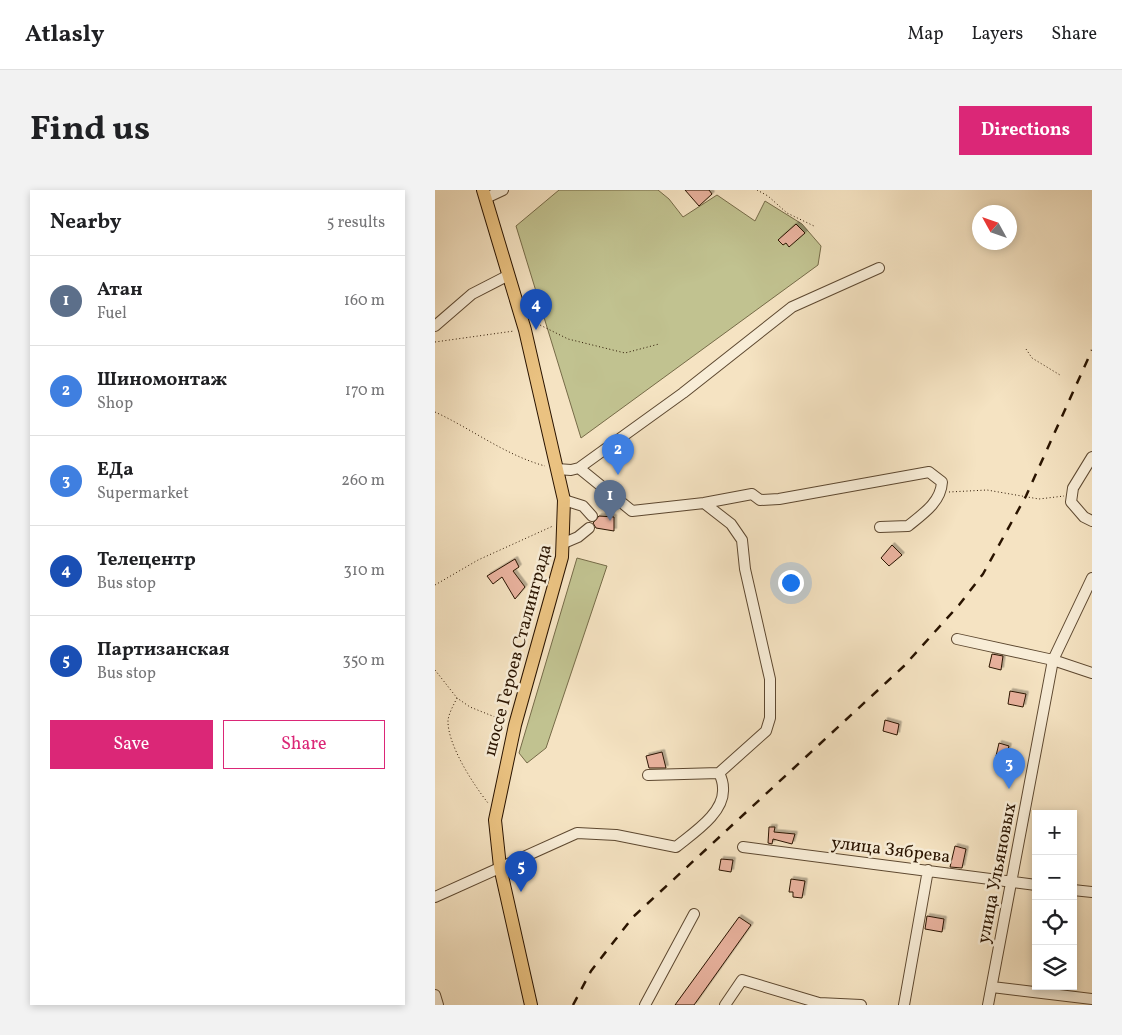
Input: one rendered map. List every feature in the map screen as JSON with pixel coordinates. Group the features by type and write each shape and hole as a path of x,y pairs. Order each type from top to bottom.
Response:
{"main road":[{"name":"шоссе Героев Сталинграда","path":"484,194 525,330 564,500 564,543 562,557 515,725 496,813 500,866 531,1005"}],"street":[{"path":"484,194 503,190"},
{"path":"557,469 579,468 683,393 793,307 879,268"},
{"path":"435,326 472,294 509,275"},
{"path":"1092,457 1073,488 1071,502 1084,517 1092,520"},
{"path":"579,468 632,511 704,504 752,494 760,500 779,499 929,472 942,482 935,502 908,526 880,526"},
{"path":"564,500 583,506 592,516"},
{"path":"648,775 719,773 766,731 770,718 770,679 745,569 742,540 731,524 704,504"},
{"path":"564,543 578,537 589,528"},
{"name":"улица Ульяновых","path":"988,1005 1053,660 1089,594 1092,578"},
{"path":"957,639 1053,660 1092,673"},
{"path":"435,897 500,866 528,856 577,833 616,836 676,847 702,825 721,803 723,788 719,773"},
{"name":"улица Зябрева","path":"743,847 1032,884"},
{"path":"904,1005 928,870"},
{"path":"1077,890 1092,892"},
{"path":"645,1005 694,914"},
{"path":"725,1005 742,980 819,1003 833,1005 842,1002 861,1005"},
{"path":"991,987 1092,1000"},
{"path":"435,995 438,1005"}],"path":[{"path":"757,190 768,196 787,213 814,226"},
{"path":"435,342 479,334 525,330 538,324 568,339 625,353 659,344"},
{"path":"1026,348 1032,358 1060,375"},
{"path":"435,412 471,429 506,451 531,462 557,469"},
{"path":"940,492 987,490 1039,499 1072,495"},
{"path":"435,585 479,560 564,522"},
{"path":"435,670 457,698 470,707 515,725"},
{"path":"457,698 448,719 450,737 475,786 496,813"}],"green space":[{"path":"559,190 658,190 669,199 683,217 717,195 755,221 765,201 802,224 821,246 818,265 581,438 516,226"},
{"path":"577,558 607,566 546,748 527,763 519,753"}],"building":[{"path":"685,190 709,190 712,194 699,206"},
{"path":"796,224 805,233 789,247 786,243 783,245 778,240"},
{"path":"599,516 614,517 614,531 596,528 593,523"},
{"path":"892,545 902,555 889,566 881,558"},
{"path":"515,559 519,567 513,571 525,587 515,599 502,577 493,584 487,576"},
{"path":"992,654 1003,656 1001,670 989,667"},
{"path":"1010,691 1026,694 1023,707 1008,704"},
{"path":"885,720 899,724 897,735 883,731"},
{"path":"999,743 1009,746 1005,759 996,756"},
{"path":"662,752 666,768 649,768 646,756"},
{"path":"769,827 775,827 774,832 795,834 792,844 773,839 772,844 768,843"},
{"path":"955,846 966,849 962,868 950,867"},
{"path":"721,859 733,860 731,872 719,870"},
{"path":"791,879 805,881 802,898 793,897 793,892 789,892"},
{"path":"927,916 944,919 942,932 925,929"},
{"path":"739,917 751,925 694,1005 675,1005"}],"railway":[{"path":"573,1005 591,971 633,917 904,666 959,605 983,574 1026,496 1092,350"}],"place":[{"name":"Телецентр","path":"536,330"},
{"name":"Шиномонтаж","path":"618,475"},
{"name":"Атан","path":"610,521"},
{"name":"ЕДа","path":"1009,789"},
{"name":"Партизанская","path":"521,892"}]}
